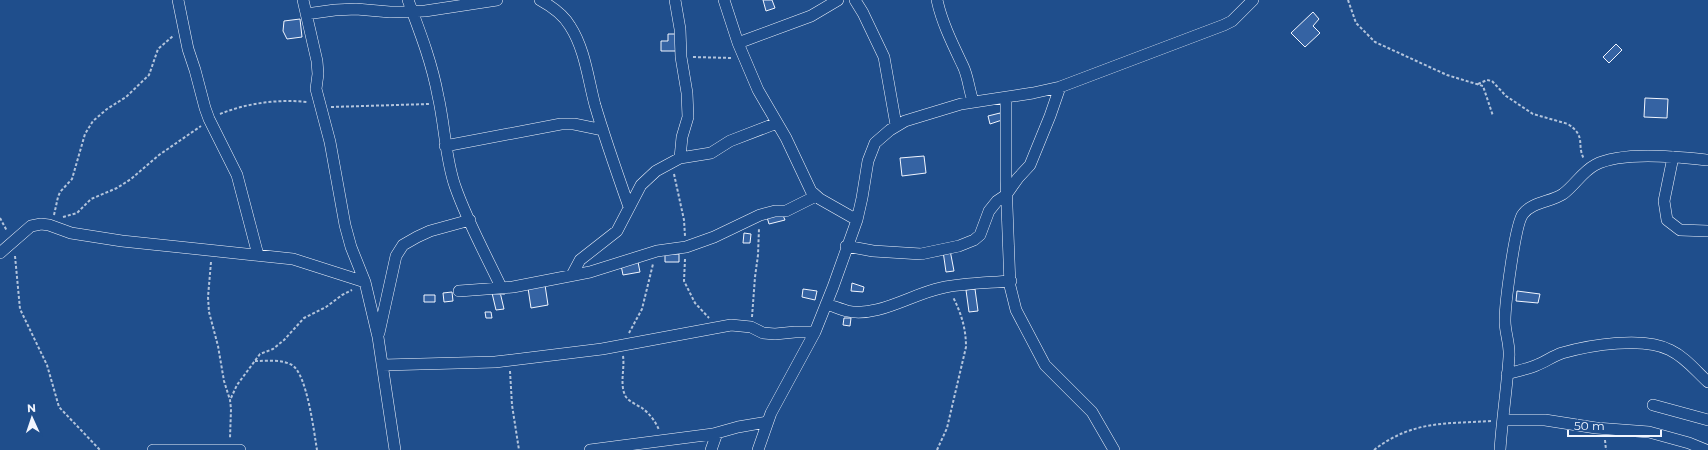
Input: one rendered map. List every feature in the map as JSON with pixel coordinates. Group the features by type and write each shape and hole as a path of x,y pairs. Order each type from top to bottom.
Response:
{"street":[{"path":"178,0 188,49 209,119 237,175 258,255"},
{"path":"303,0 317,61 318,74 316,90 330,142 345,225 351,247 366,285 378,337 395,450"},
{"path":"408,0 430,64 440,104 446,146 455,187 502,289"},
{"path":"306,14 356,9 390,12 425,11 497,0"},
{"path":"540,0 552,6 561,15 578,40 603,130 629,207"},
{"path":"675,0 680,29 681,57 687,93 688,117 675,160"},
{"path":"724,0 738,44 758,90 786,138 810,189 816,196 857,220"},
{"path":"738,44 811,16 838,0"},
{"path":"854,0 863,13 884,57 896,125"},
{"path":"937,0 942,20 953,48 963,66 973,101"},
{"path":"760,449 766,422 815,332 826,304 846,246 857,220 868,161 875,143 896,125 933,112 973,101 1006,98 1060,87 1224,25 1232,20 1253,0"},
{"path":"846,246 873,251 921,254 960,246 974,240 980,235 989,211 997,201 1006,195 1018,178 1030,165 1060,87"},
{"path":"1006,98 1006,195 1011,281 1016,310 1040,357 1050,370 1092,412 1114,450"},
{"path":"572,275 580,260 616,231 641,185 656,171 675,160 711,153 730,141 777,123"},
{"path":"446,146 561,124 574,124 603,130"},
{"path":"1500,450 1509,347 1505,319 1514,248 1523,213 1533,206 1552,200 1564,193 1589,169 1607,160 1624,157 1672,157 1708,160"},
{"path":"1672,157 1664,202 1667,220 1680,230 1708,230"},
{"path":"459,291 502,289 590,272 657,251 686,247 714,238 760,215 775,211 786,211 816,196"},
{"path":"378,337 396,256 403,245 430,231 470,220"},
{"path":"0,253 14,243 31,226 41,224 49,225 70,233 122,241 293,259 366,285"},
{"path":"826,304 848,311 863,312 962,284 1011,281"},
{"path":"383,365 495,362 620,345 716,326 740,325 753,328 764,333 775,334 815,332"},
{"path":"1507,374 1536,366 1556,355 1571,351 1609,345 1643,342 1656,344 1672,350 1708,382"},
{"path":"1653,405 1708,420"},
{"path":"1503,420 1545,420 1596,428 1658,434 1689,443 1706,450"},
{"path":"590,450 609,449 717,433 738,427 766,422"},
{"path":"711,450 717,433"},
{"path":"153,450 240,450"}],"path":[{"path":"1348,0 1356,23 1374,42 1447,75 1483,86 1493,116"},
{"path":"183,23 177,33 158,49 149,75 126,97 107,109 93,121 85,134 72,179 60,192 54,217 67,217 77,213 91,199 117,188 131,179 158,155 209,119 236,108 277,101 296,101 320,105 355,107 440,104"},
{"path":"681,57 745,58"},
{"path":"1477,84 1487,80 1492,81 1506,96 1533,114 1568,124 1578,132 1582,156 1589,169"},
{"path":"675,160 684,220 686,247 684,281 695,303 716,326"},
{"path":"753,328 752,314 758,255 760,215"},
{"path":"14,243 20,309 31,335 48,365 59,407 100,450"},
{"path":"210,250 209,312 218,346 224,381 230,400 230,450"},
{"path":"657,251 642,309 635,323 620,345 624,362 623,389 626,396 630,401 645,410 657,425 660,435 666,440"},
{"path":"230,400 237,385 260,354 273,349 284,340 304,318 326,307 346,293 366,285"},
{"path":"937,450 947,428 966,347 963,320 948,287"},
{"path":"509,360 512,404 519,450"},
{"path":"255,361 285,362 297,369 304,382 317,450"},
{"path":"1374,450 1388,439 1407,431 1439,423 1503,420"}],"building":[{"path":"763,0 772,0 775,8 766,11"},
{"path":"1313,12 1319,19 1313,26 1320,33 1305,47 1291,33"},
{"path":"300,19 302,37 287,39 283,31 284,21"},
{"path":"668,34 676,34 676,51 661,51 661,41 668,41"},
{"path":"1616,44 1622,50 1609,63 1603,57"},
{"path":"1645,98 1668,99 1667,118 1644,117"},
{"path":"1000,113 1002,120 990,124 988,116"},
{"path":"924,156 926,173 902,176 900,158"},
{"path":"782,213 785,220 769,224 767,217"},
{"path":"744,233 751,234 750,243 743,243"},
{"path":"950,250 954,271 946,272 943,251"},
{"path":"665,254 679,254 679,262 665,262"},
{"path":"638,262 640,272 623,275 621,265"},
{"path":"852,283 864,287 863,292 851,291"},
{"path":"545,285 548,305 531,308 528,288"},
{"path":"803,289 817,291 815,300 802,297"},
{"path":"975,289 978,311 969,312 966,290"},
{"path":"1517,291 1540,294 1538,303 1516,301"},
{"path":"452,292 453,301 444,302 443,293"},
{"path":"500,292 504,309 496,310 492,293"},
{"path":"424,295 435,295 435,302 424,302"},
{"path":"485,312 491,312 492,318 486,318"},
{"path":"844,318 851,318 850,326 843,325"}]}
